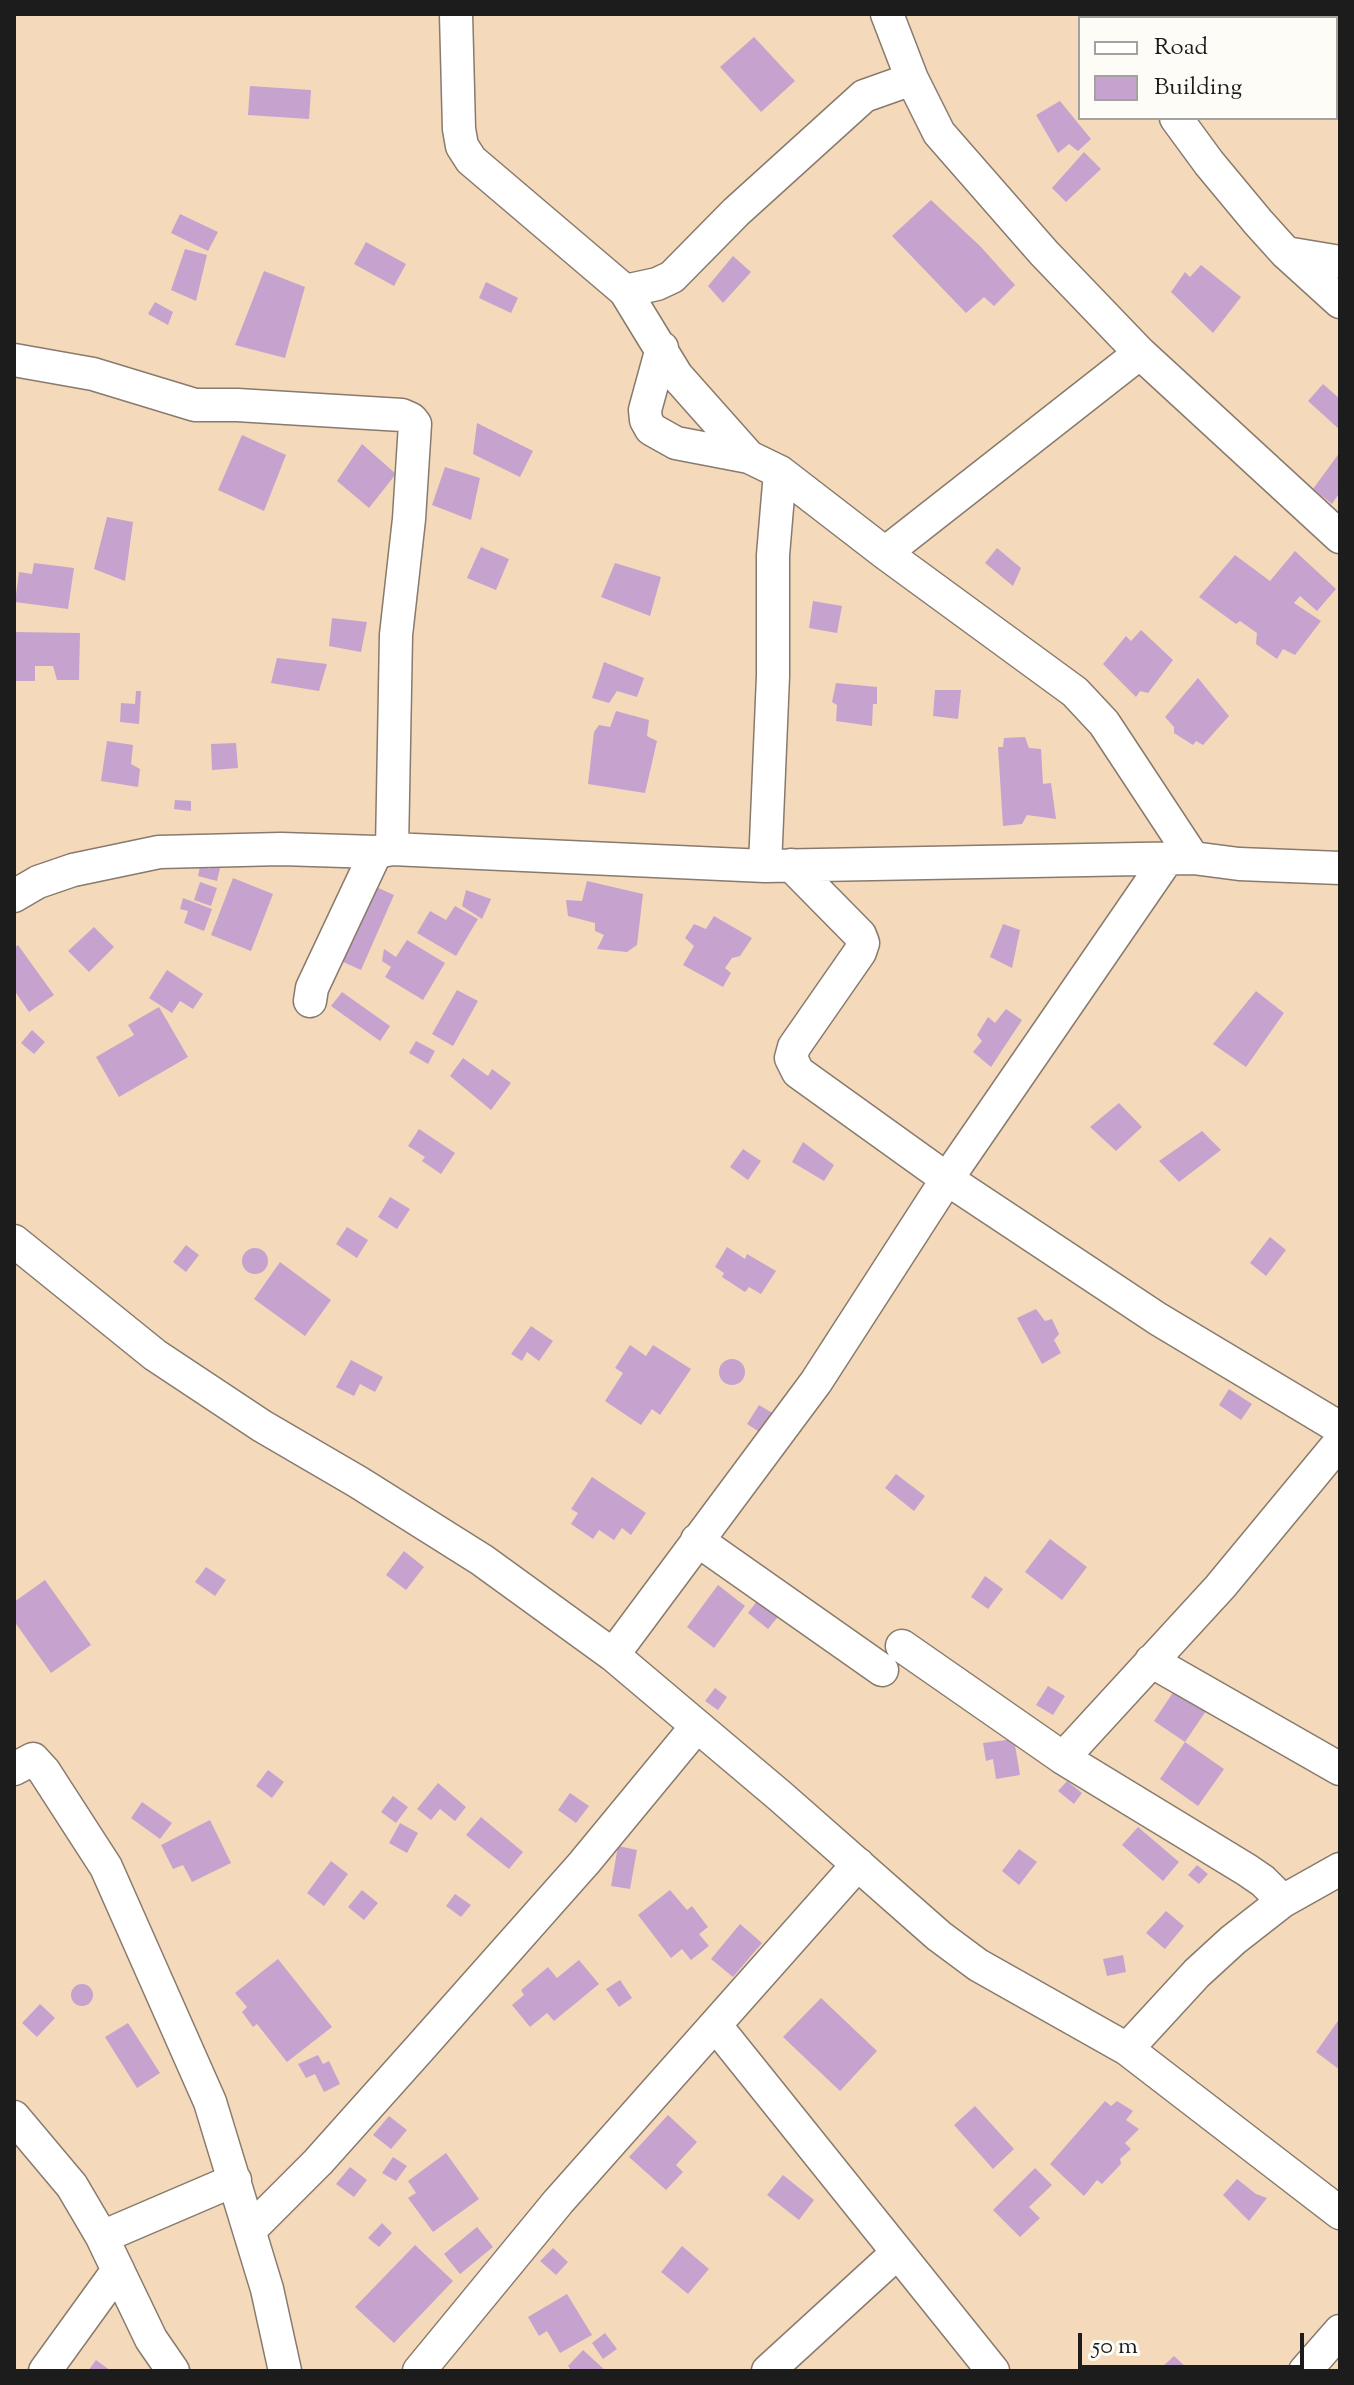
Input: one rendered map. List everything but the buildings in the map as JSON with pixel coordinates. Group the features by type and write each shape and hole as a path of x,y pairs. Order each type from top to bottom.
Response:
{"street":[{"path":"456,14 459,129 462,146 471,160 625,291 677,376 749,457"},
{"path":"887,14 912,79 939,133 1044,253 1140,353 1340,537"},
{"path":"625,291 657,284 672,277 736,212 864,96 912,79"},
{"path":"1177,120 1209,163 1286,253 1340,302"},
{"path":"1286,253 1340,262"},
{"path":"662,348 645,410 651,429 676,443 749,457 780,472 1075,692 1093,708 1180,858"},
{"path":"885,553 1140,353"},
{"path":"14,360 93,374 195,405 402,415 415,424 409,519 396,635 384,851 312,988 310,1001"},
{"path":"780,472 773,555 778,866 860,935 863,943 860,952 794,1047 791,1058 798,1072 947,1179 1158,1319 1340,1428"},
{"path":"22,887 109,860 159,852 281,849 778,866 1180,858 1340,868"},
{"path":"613,1655 816,1382 947,1179 1180,858"},
{"path":"14,1241 155,1355 262,1426 482,1560 613,1655 939,1936 978,1965 1127,2049 1340,2213"},
{"path":"1063,1758 1220,1587 1340,1442"},
{"path":"697,1540 1247,1870 1283,1901"},
{"path":"1151,1661 1340,1769"},
{"path":"250,2230 318,2162 420,2048 584,1863 697,1726"},
{"path":"14,1769 33,1759 52,1779 106,1867 210,2102 267,2289 285,2371"},
{"path":"419,2371 558,2202 858,1864"},
{"path":"1127,2049 1197,1973 1233,1940 1283,1901 1340,1869"},
{"path":"716,2026 993,2371"},
{"path":"14,2118 72,2186 102,2237 151,2339 173,2371"},
{"path":"102,2237 235,2180"},
{"path":"768,2371 897,2253"},
{"path":"45,2371 118,2270"},
{"path":"1305,2371 1340,2331"}]}
